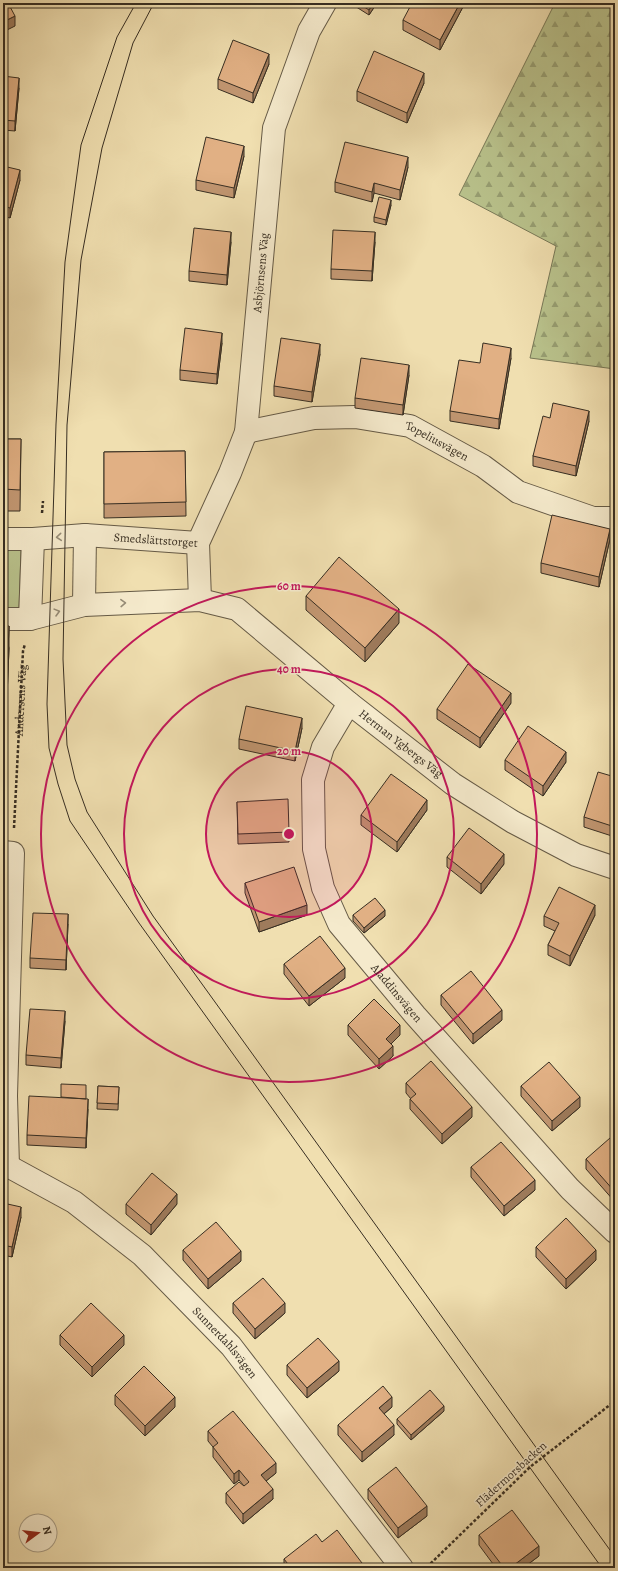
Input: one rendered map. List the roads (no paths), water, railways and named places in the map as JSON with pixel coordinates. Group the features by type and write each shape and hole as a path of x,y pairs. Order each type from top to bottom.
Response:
{"street":[{"name":"Asbjörnsens Väg","path":"198,543 230,473 246,432 274,128 309,31 325,3"},
{"name":"Topeliusvägen","path":"246,432 314,418 354,417 410,426 483,466 518,492 593,518 615,518"},
{"name":"Smedslättstorget","path":"3,539 33,539 85,535 198,543 200,600"},
{"path":"84,604 85,535"},
{"path":"30,619 33,539"},
{"path":"3,619 30,619 84,604 200,600"},
{"name":"Herman Ygbergs Väg","path":"200,600 237,609 349,703 453,784 513,822 576,855 615,868"},
{"name":"Aladdinsvägen","path":"349,703 323,747 313,780 314,850 323,888 339,924 415,1015 570,1189 615,1232"},
{"path":"5,1166 8,852"},
{"name":"Sunnerdahlsvägen","path":"5,1166 74,1202 142,1254 231,1346 402,1568"}],"tram line":[{"path":"136,3 117,37 81,145 65,262 56,424 47,704 49,748 58,784 70,821 139,923 602,1568"},
{"path":"154,3 133,43 102,148 81,260 67,425 63,659 67,745 75,779 87,812 153,916 615,1557"}]}
